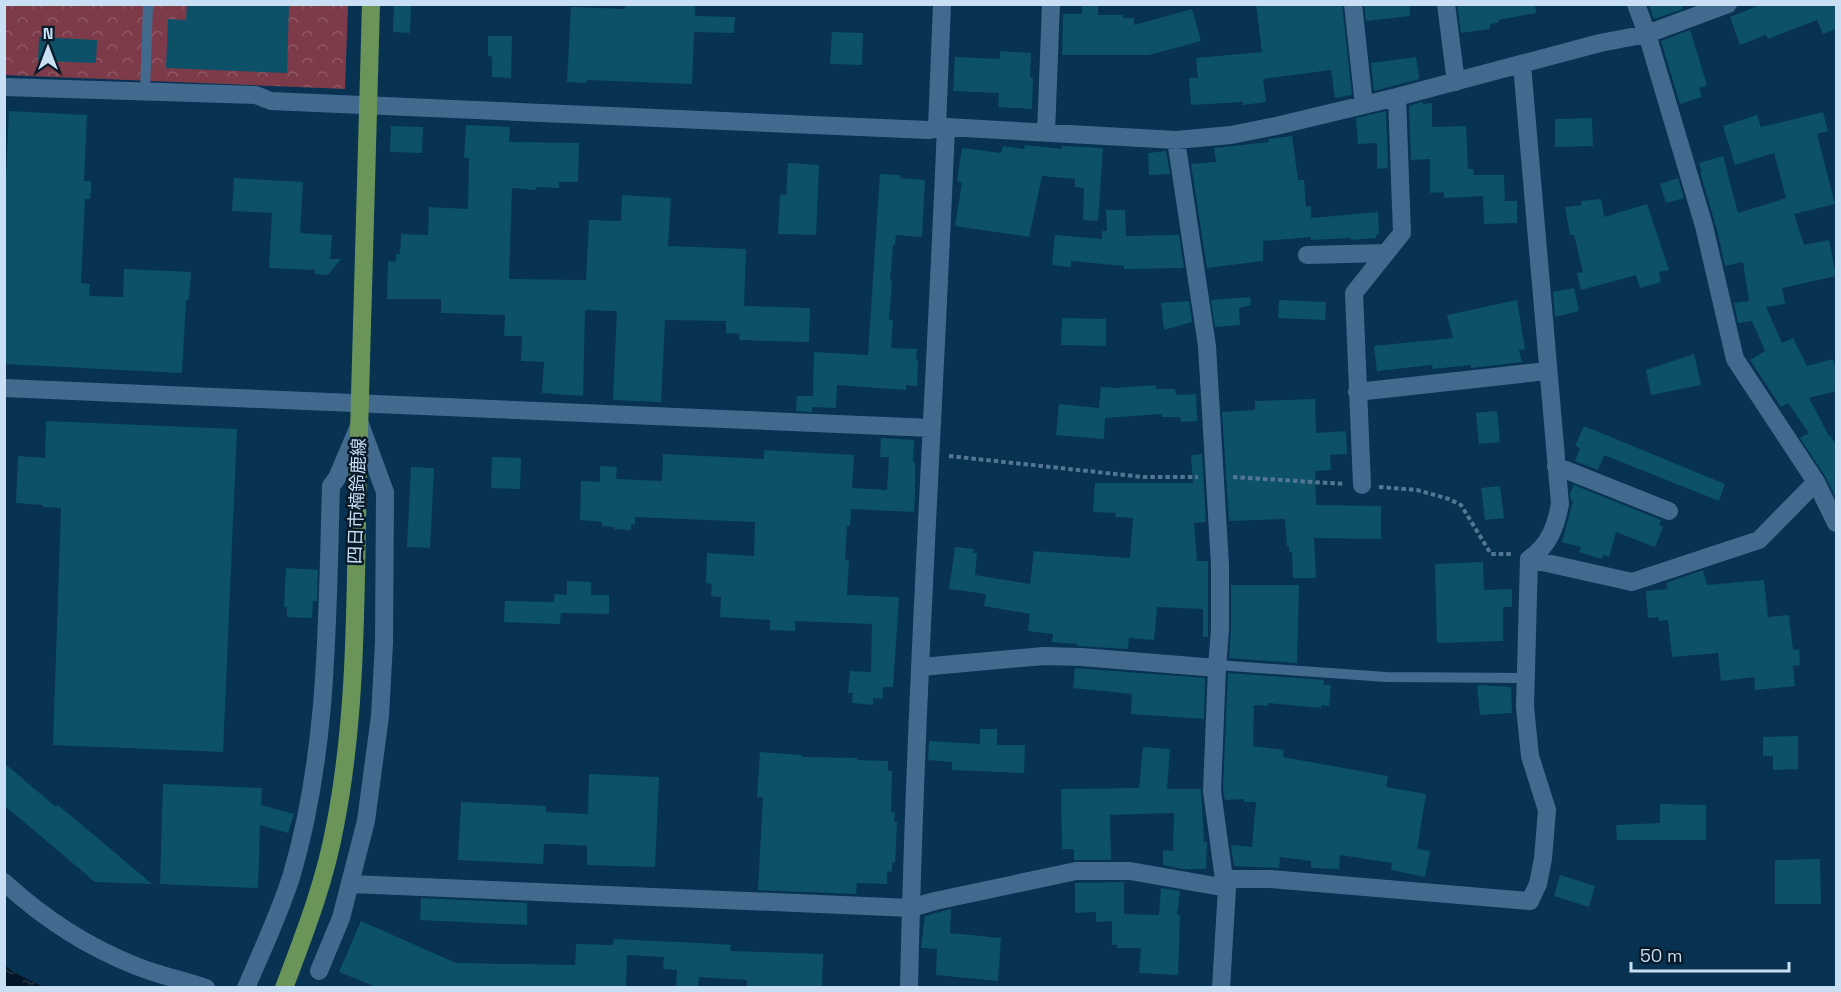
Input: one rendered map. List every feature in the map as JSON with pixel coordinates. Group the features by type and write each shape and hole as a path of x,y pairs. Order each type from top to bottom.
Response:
{"main road":[{"name":"四日市楠鈴鹿線","path":"284,987 314,907 325,870 335,828 350,734 371,4"}],"street":[{"path":"909,987 932,428 941,127 942,4"},
{"path":"1046,133 1051,4"},
{"path":"1353,4 1364,105"},
{"path":"1446,4 1456,82"},
{"path":"1636,4 1704,226 1735,359 1816,482 1836,523"},
{"path":"4,87 256,95 271,101 368,106 928,130 941,127 1176,140 1231,135 1397,97 1600,43 1647,34 1728,4"},
{"path":"351,884 911,909 935,901 1076,871 1130,871 1225,883 1270,879 1530,901 1538,884 1543,859 1547,810 1530,756 1525,678 1533,556 1556,526 1560,504 1522,65"},
{"path":"1362,485 1354,293 1402,233 1397,97"},
{"path":"1176,140 1207,346 1215,477 1220,629 1212,791 1225,883 1221,987"},
{"path":"1307,255 1386,253"},
{"path":"1357,392 1547,371"},
{"path":"4,388 932,428"},
{"path":"319,971 341,918 351,884 366,821 380,716 384,643 385,492 360,424"},
{"path":"246,987 285,895 310,800 323,703 331,486 337,478 360,424"},
{"path":"1556,466 1670,511"},
{"path":"1533,556 1632,582 1759,540 1816,482"},
{"path":"921,668 1044,656 1217,667"},
{"path":"4,882 76,936 109,954 137,966 206,987"}],"lane":[{"path":"145,92 148,4"},
{"path":"1217,667 1386,677 1525,678"}],"path":[{"path":"930,453 1143,477 1215,477 1417,490 1449,499 1461,506 1491,554 1533,556"}],"green space":[{"path":"5,5 348,5 345,89 5,75"}],"water":[{"path":"4,965 15,973 44,987 5,987"}],"building":[{"path":"187,4 289,4 287,73 166,68 168,19 186,20"},
{"path":"394,4 411,4 410,33 393,32"},
{"path":"625,4 695,4 695,16 735,17 734,33 694,32 692,84 587,80 587,83 567,82 571,7 625,9"},
{"path":"1256,4 1342,4 1352,95 1335,98 1331,70 1263,79 1266,102 1243,105 1243,102 1191,105 1189,78 1198,78 1196,58 1262,52"},
{"path":"1364,4 1409,4 1410,16 1366,21"},
{"path":"1457,4 1535,4 1536,13 1498,20 1498,23 1490,24 1490,29 1461,33"},
{"path":"1649,4 1682,4 1683,9 1654,19"},
{"path":"1762,4 1836,4 1836,29 1823,34 1817,20 1768,39 1766,35 1740,45 1730,17"},
{"path":"1082,5 1098,5 1098,15 1123,15 1123,18 1134,18 1134,25 1192,9 1201,41 1149,55 1062,55 1063,14 1082,14"},
{"path":"1690,30 1707,85 1699,88 1702,97 1680,104 1661,41"},
{"path":"832,32 863,33 862,65 830,64"},
{"path":"488,36 512,36 511,78 492,77 492,57 488,56"},
{"path":"39,37 97,40 96,63 38,61"},
{"path":"1000,51 1031,53 1032,109 998,107 999,93 953,91 955,57 1000,59"},
{"path":"1416,57 1419,79 1374,91 1371,63"},
{"path":"1422,102 1423,104 1432,103 1432,127 1466,126 1468,169 1473,169 1474,175 1504,175 1505,201 1517,201 1517,223 1484,224 1483,196 1444,198 1444,192 1430,193 1430,159 1411,160 1409,106"},
{"path":"9,111 87,115 84,181 91,181 91,191 90,199 85,199 81,283 90,284 89,296 123,297 124,269 191,272 189,300 186,300 182,373 4,364 4,220"},
{"path":"1386,111 1388,168 1377,169 1377,143 1358,144 1356,118"},
{"path":"1823,112 1828,131 1817,134 1835,204 1794,214 1804,245 1829,240 1836,276 1782,288 1785,304 1766,307 1782,343 1793,338 1807,366 1833,359 1836,391 1809,398 1836,445 1836,498 1825,476 1800,438 1809,433 1788,403 1781,407 1750,360 1765,351 1752,321 1738,323 1734,303 1749,301 1743,262 1725,266 1699,163 1723,156 1738,213 1786,198 1774,153 1735,165 1723,126 1757,115 1761,127"},
{"path":"1592,118 1593,146 1555,147 1555,119"},
{"path":"466,125 510,127 509,142 579,143 578,182 559,182 559,188 536,187 536,190 512,188 509,279 586,280 589,220 621,221 622,195 671,198 668,246 746,249 744,306 810,308 809,342 739,340 740,334 726,333 726,321 665,320 661,402 613,400 617,311 585,310 583,396 542,393 544,362 521,361 522,336 504,336 505,315 441,313 441,299 387,299 388,261 396,262 396,254 400,254 401,234 428,235 429,207 468,209 469,158 464,158"},
{"path":"391,126 423,127 422,153 390,152"},
{"path":"1292,136 1298,180 1304,180 1306,207 1311,206 1311,218 1378,212 1379,234 1376,238 1351,240 1351,238 1311,240 1311,237 1263,241 1263,261 1207,268 1191,164 1216,162 1214,148 1269,142 1268,139"},
{"path":"1025,145 1062,149 1062,146 1103,148 1098,221 1083,220 1084,188 1075,187 1075,179 1042,176 1029,237 955,226 962,183 957,181 962,148 1001,153 1003,146 1024,149"},
{"path":"1166,151 1170,174 1149,175 1148,153"},
{"path":"788,163 819,165 816,235 778,234 780,194 786,195"},
{"path":"880,174 925,180 922,237 896,235 890,281 892,281 889,320 893,320 891,348 917,349 917,386 906,385 906,390 837,385 836,408 812,407 812,412 796,411 797,396 813,396 814,352 868,355"},
{"path":"234,178 303,182 300,233 332,235 330,259 341,259 328,275 315,274 315,270 269,268 272,213 232,211"},
{"path":"1678,178 1684,198 1666,203 1660,184"},
{"path":"1601,199 1604,217 1647,204 1669,270 1659,272 1661,282 1640,288 1636,275 1581,290 1577,273 1583,272 1574,235 1570,235 1565,207 1582,205 1581,201"},
{"path":"1106,210 1125,210 1126,236 1179,235 1184,268 1124,269 1124,266 1071,261 1071,267 1052,265 1055,235 1102,239 1102,231 1107,231"},
{"path":"1574,288 1579,311 1555,317 1553,292"},
{"path":"1250,297 1251,305 1239,308 1240,325 1215,327 1211,300"},
{"path":"1279,300 1326,302 1325,320 1278,318"},
{"path":"1517,300 1525,349 1519,350 1522,362 1471,368 1471,365 1433,369 1432,365 1377,371 1374,346 1453,338 1447,315"},
{"path":"1189,301 1192,322 1164,330 1161,303"},
{"path":"1062,318 1106,319 1106,346 1061,345"},
{"path":"1694,354 1701,385 1651,395 1646,370"},
{"path":"1156,385 1156,389 1175,389 1176,395 1196,394 1197,421 1181,422 1180,417 1162,417 1162,414 1105,418 1104,439 1056,435 1059,404 1099,408 1101,387"},
{"path":"1315,399 1316,433 1346,431 1347,454 1330,455 1331,470 1315,471 1316,505 1381,506 1381,539 1314,538 1316,578 1293,578 1292,552 1289,552 1289,546 1287,546 1285,519 1229,521 1222,412 1255,410 1255,401"},
{"path":"1497,411 1500,442 1479,444 1476,413"},
{"path":"46,421 237,429 223,752 53,745 61,508 16,503 18,456 45,458"},
{"path":"1584,426 1725,484 1719,501 1604,455 1598,470 1575,461 1580,448 1575,446"},
{"path":"881,438 914,440 915,492 914,512 851,509 850,526 847,526 845,560 849,560 847,595 899,597 893,687 883,687 882,699 873,698 873,705 852,703 853,693 848,693 850,671 871,672 872,624 795,621 795,631 770,630 770,620 720,617 721,597 711,596 712,584 706,583 707,553 754,556 755,522 635,517 635,525 631,524 631,530 614,529 614,527 602,526 602,522 580,520 581,481 600,482 600,466 617,467 616,479 662,481 663,454 764,459 764,450 854,455 852,488 887,490 889,457 880,457"},
{"path":"1202,454 1206,522 1194,523 1197,561 1208,561 1208,637 1203,637 1203,609 1157,607 1154,640 1129,638 1128,649 1052,642 1053,634 1028,631 1030,614 984,606 986,594 949,589 955,547 974,549 973,553 977,553 975,575 1030,584 1034,551 1130,558 1133,518 1115,517 1116,513 1093,512 1095,483 1193,483 1191,455"},
{"path":"492,457 521,458 520,489 491,488"},
{"path":"411,467 434,468 430,548 407,547"},
{"path":"1574,485 1661,520 1659,525 1663,527 1655,547 1616,532 1609,557 1603,555 1602,559 1579,552 1581,547 1562,542 1573,501 1570,494"},
{"path":"1500,486 1504,518 1485,520 1481,488"},
{"path":"1483,562 1484,590 1512,589 1512,607 1503,607 1503,641 1437,643 1435,564"},
{"path":"286,568 318,570 317,601 313,601 312,618 287,617 287,607 284,607"},
{"path":"1703,570 1707,585 1764,580 1768,617 1789,615 1793,650 1799,649 1800,665 1793,666 1795,686 1755,690 1754,677 1721,681 1718,653 1672,657 1668,620 1659,621 1658,617 1648,618 1646,591 1668,589 1666,583"},
{"path":"567,581 591,582 591,595 609,595 609,614 561,613 560,624 504,622 505,601 554,602 555,594 567,595"},
{"path":"1231,585 1299,585 1297,663 1229,658"},
{"path":"1075,668 1205,678 1204,719 1131,714 1132,694 1073,688"},
{"path":"1228,673 1324,680 1323,685 1331,685 1329,706 1321,705 1321,708 1268,703 1267,706 1254,705 1253,746 1284,750 1283,757 1388,776 1386,787 1426,794 1417,849 1430,851 1425,877 1391,870 1392,863 1340,855 1339,869 1311,868 1311,861 1280,857 1279,868 1234,866 1231,845 1252,847 1256,802 1244,802 1244,799 1225,800 1223,790"},
{"path":"1477,685 1511,687 1512,713 1480,715"},
{"path":"980,729 997,729 997,745 1025,745 1024,773 952,770 952,762 928,760 929,741 980,744"},
{"path":"1798,736 1798,769 1773,770 1773,756 1763,756 1763,737"},
{"path":"1143,747 1170,749 1167,789 1201,789 1204,842 1207,842 1206,869 1182,869 1163,865 1163,850 1173,851 1174,813 1110,815 1111,860 1074,860 1074,849 1062,849 1061,789 1139,788"},
{"path":"760,752 802,755 802,757 888,761 888,771 892,771 891,812 895,812 894,822 897,822 895,863 892,862 892,872 887,871 887,884 857,883 856,894 758,890 763,797 757,797"},
{"path":"4,763 152,884 95,882 4,805"},
{"path":"589,774 659,777 655,867 587,865 587,846 554,844 544,844 543,864 458,860 461,802 546,806 546,812 588,814"},
{"path":"163,784 262,788 261,805 294,814 288,833 260,825 258,888 160,884"},
{"path":"1660,804 1706,805 1706,840 1617,840 1616,825 1660,823"},
{"path":"1820,859 1821,904 1775,904 1775,860"},
{"path":"1560,875 1595,886 1589,907 1554,896"},
{"path":"1124,882 1124,914 1159,915 1161,888 1180,891 1177,915 1180,915 1178,975 1139,973 1141,948 1117,948 1117,945 1112,945 1112,921 1096,922 1096,912 1075,913 1075,883"},
{"path":"421,898 527,903 527,925 420,920"},
{"path":"951,909 950,933 1001,938 998,981 936,975 937,949 921,948 925,916"},
{"path":"361,921 456,963 575,965 576,944 613,945 614,939 731,945 730,951 823,954 822,987 747,987 747,980 699,977 698,987 676,987 677,970 663,969 664,957 627,955 626,987 376,987 339,972"}]}
